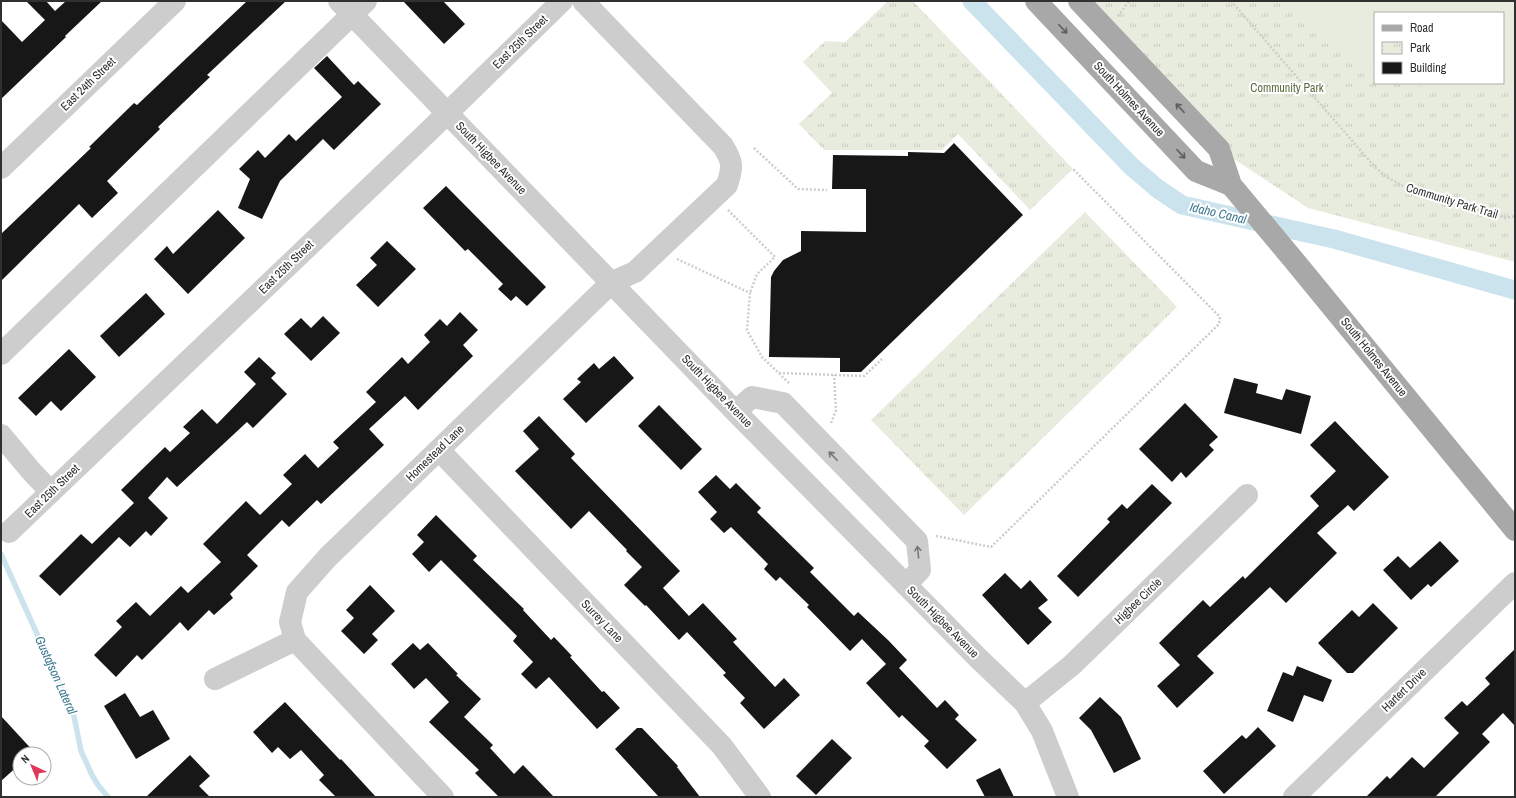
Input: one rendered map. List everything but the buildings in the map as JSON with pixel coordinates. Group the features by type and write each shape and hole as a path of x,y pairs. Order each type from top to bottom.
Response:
{"main road":[{"name":"South Holmes Avenue","path":"1036,1 1196,171 1231,185"},
{"name":"South Holmes Avenue","path":"1079,1 1219,149 1231,185 1515,530"}],"street":[{"name":"East 24th Street","path":"1,168 175,1"},
{"name":"East 25th Street","path":"9,532 447,114 562,1"},
{"path":"583,1 723,146 730,158 732,170 727,185 635,272 612,282"},
{"name":"South Higbee Avenue","path":"352,5 447,114 906,585 1025,703 1042,731 1068,797"},
{"path":"1,354 352,5"},
{"name":"Homestead Lane","path":"443,797 295,640 290,622 297,592 328,556 612,282"},
{"path":"736,411 752,397 783,403 917,541 920,570 906,585"},
{"path":"1,435 51,492"},
{"name":"Surrey Lane","path":"439,450 722,746 760,797"},
{"name":"Higbee Circle","path":"1025,703 1072,665 1247,495"},
{"name":"Hartert Drive","path":"1294,797 1324,766 1515,583"},
{"path":"215,679 295,640"}],"path":[{"name":"Community Park Trail","path":"1231,1 1369,160 1385,176 1410,190 1506,218 1515,216"},
{"path":"754,148 798,189 827,190"},
{"path":"917,541 935,535 991,547 1219,324 1220,317 1073,169"},
{"path":"728,210 775,257 757,274 750,293 747,330 762,357 792,386"},
{"path":"671,256 750,293"},
{"path":"778,373 864,376 882,359"},
{"path":"831,424 836,410 834,375"}],"green space":[{"path":"888,1 913,1 1073,169 1030,210 958,134 942,150 824,150 799,124 832,93 803,62 825,41 845,42"},
{"name":"Community Park","path":"1093,1 1515,1 1515,262 1308,208 1219,149"},
{"path":"1289,1 1515,1 1515,90 1479,93 1417,86 1412,84 1504,84 1504,12 1374,12 1374,68 1367,65 1329,41"},
{"path":"1085,212 1177,307 964,515 871,420"}],"waterway":[{"name":"Idaho Canal","path":"972,1 1131,166 1158,189 1182,205 1334,239 1515,290"},
{"name":"Gustafson Lateral","path":"1,554 74,716 81,751 92,775 108,797"}]}
